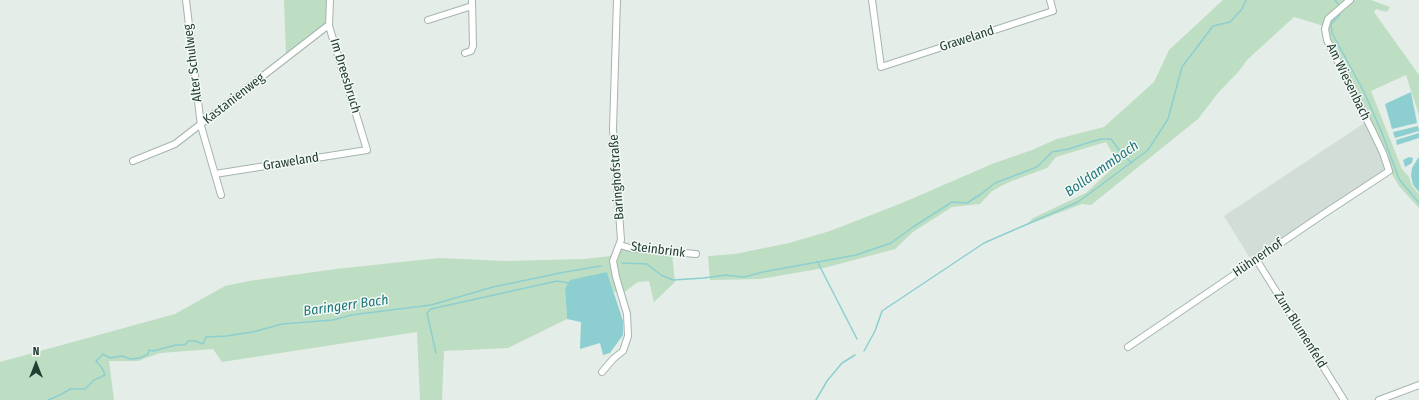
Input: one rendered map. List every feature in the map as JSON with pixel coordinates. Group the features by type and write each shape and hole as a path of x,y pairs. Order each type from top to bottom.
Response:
{"street":[{"name":"Alter Schulweg","path":"186,0 200,126 221,195"},
{"name":"Im Dreesbruch","path":"330,0 329,26 367,150"},
{"name":"Baringhofstraße","path":"602,372 623,350 628,336 627,314 613,261 621,240 613,129 617,0"},
{"name":"Graweland","path":"872,0 881,67 1053,11 1050,0"},
{"name":"Am Wiesenbach","path":"1350,0 1328,19 1325,29 1327,40 1383,153 1389,171"},
{"path":"428,20 472,3 473,46 471,51 465,53"},
{"name":"Kastanienweg","path":"133,161 175,144 329,26"},
{"name":"Graweland","path":"215,174 367,150"},
{"name":"Hühnerhof","path":"1128,347 1256,259 1389,171"},
{"name":"Steinbrink","path":"620,245 630,248 696,254"},
{"name":"Zum Blumenfeld","path":"1256,259 1344,400"},
{"path":"1379,400 1419,386"}],"shaded area":[{"path":"1366,122 1386,165 1383,172 1251,260 1224,216"}],"green space":[{"path":"284,0 328,0 327,21 325,24 286,55"},
{"path":"1223,0 1371,0 1390,7 1387,12 1376,9 1374,12 1419,75 1419,115 1406,75 1371,91 1402,169 1409,177 1412,186 1419,194 1419,208 1399,186 1392,174 1379,140 1328,38 1324,26 1294,17 1247,60 1239,71 1218,93 1198,119 1091,205 1082,204 1027,225 1033,218 1086,193 1118,163 1106,142 1056,157 1047,168 1001,186 991,192 980,204 952,207 913,232 895,249 824,268 760,279 710,280 708,256 735,254 789,243 830,231 902,203 992,164 1032,150 1057,139 1104,127 1154,82 1169,50"},
{"path":"616,249 672,254 675,282 654,302 649,281 638,282 623,293 614,292 607,272 590,277 565,289 567,319 508,348 444,351 442,400 420,400 417,332 222,362 213,349 160,353 138,361 109,361 114,400 0,400 0,362 175,314 225,286 249,281 336,269 439,258 505,261 585,259 610,256"}],"water":[{"path":"1411,92 1417,123 1392,129 1385,104"},
{"path":"1418,126 1419,131 1395,138 1393,132"},
{"path":"1419,133 1419,138 1397,145 1396,140"},
{"path":"1409,157 1413,158 1412,163 1405,167 1403,160"},
{"path":"1418,158 1419,192 1413,185 1411,176 1412,168"},
{"path":"607,272 623,321 623,335 610,353 603,355 600,343 580,349 581,322 567,319 565,289 570,280"}],"waterway":[{"name":"Bolldammbach","path":"864,351 875,331 882,311 984,243 1078,202 1148,150 1168,119 1182,67 1213,26 1230,22 1242,9 1246,0"},
{"path":"1335,0 1338,4"},
{"path":"1340,15 1331,24 1332,33 1364,92 1382,133 1399,179 1419,203"},
{"path":"622,263 647,264 661,275 673,280 725,275 744,277 763,272 856,255 891,243 952,202 967,203 995,183 1037,167 1052,152 1069,149 1101,139 1111,139 1122,154 1132,163"},
{"name":"Bolldammbach","path":"817,261 857,339"},
{"name":"Baringerr Bach","path":"48,400 70,389 85,389 94,380 105,375 102,368 96,361 103,354 110,358 122,356 130,359 140,358 148,354 149,350 153,351 176,345 185,345 188,341 195,341 203,344 206,337 253,332 282,324 333,320 351,315 431,305 493,287 601,266"},
{"path":"436,353 427,313 431,309 557,281 569,283"},
{"name":"Bolldammbach","path":"816,400 827,381 842,363 855,355"}]}
